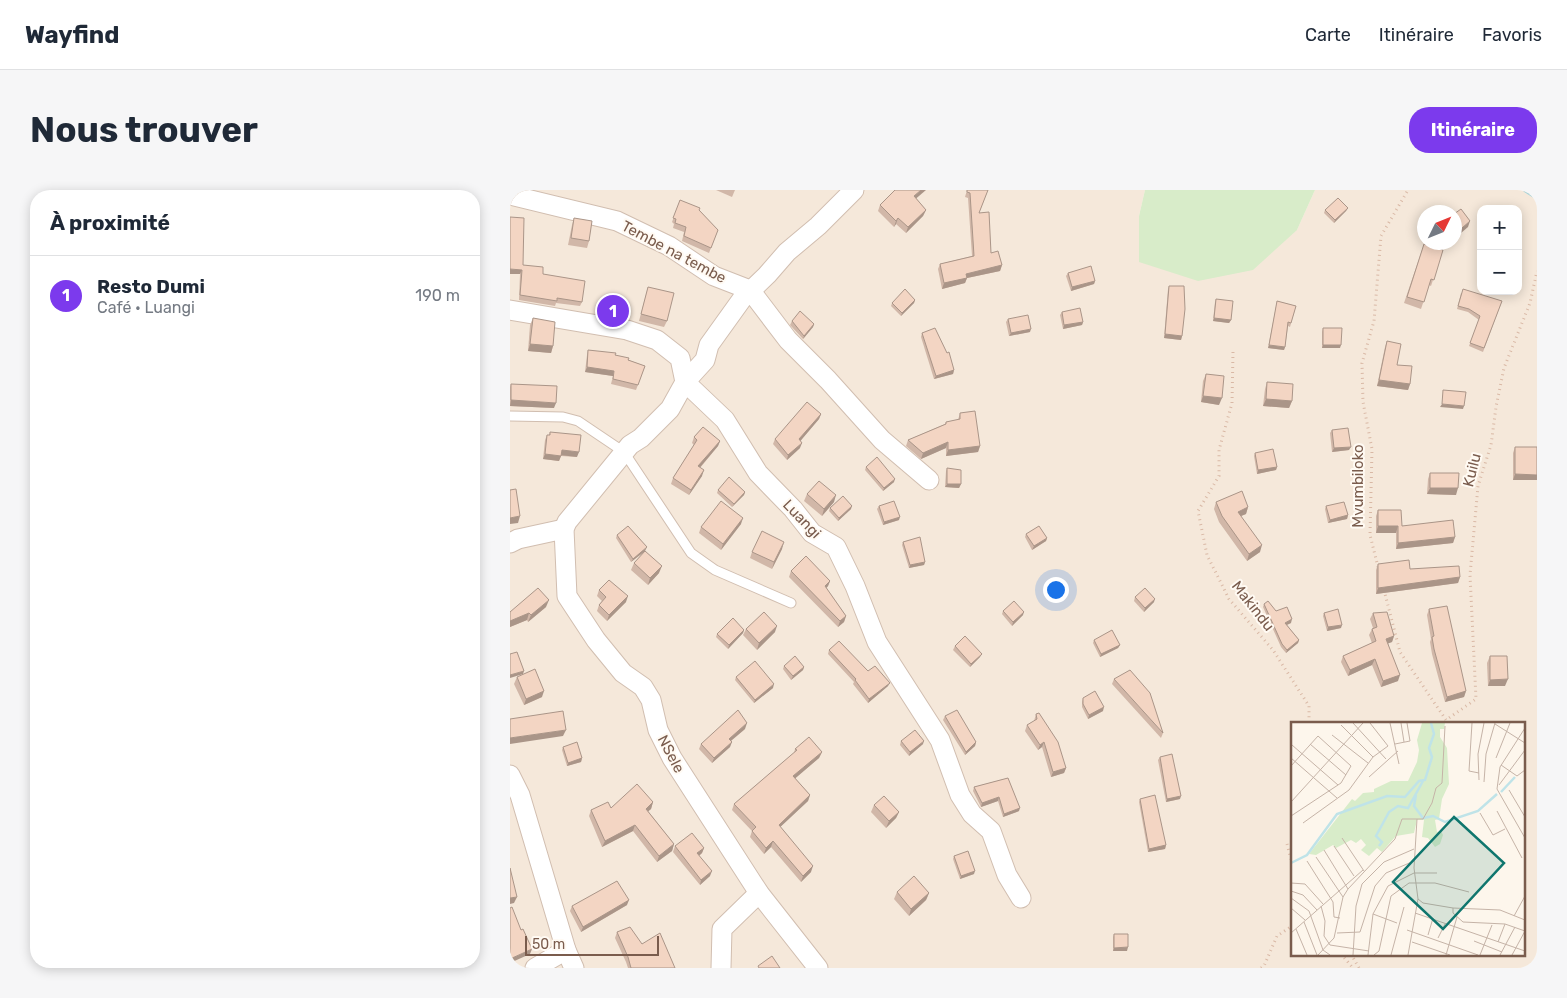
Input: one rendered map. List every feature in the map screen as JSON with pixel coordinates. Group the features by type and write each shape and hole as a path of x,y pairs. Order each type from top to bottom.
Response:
{"street":[{"path":"510,543 518,539 564,529 567,522 624,452 670,409 685,382 705,360 708,345 750,290 767,275 787,252 818,226 846,191"},
{"name":"Tembe na tembe","path":"510,195 617,221 669,246 714,276 750,290"},
{"path":"750,290 788,340 828,380 882,440 929,480"},
{"path":"510,310 627,330 656,340 680,358 685,382"},
{"name":"Luangi","path":"685,382 725,420 758,473 792,509 812,534 836,547 877,642 940,740 960,795 972,814 991,831 1007,875 1021,898"},
{"name":"NSele","path":"564,529 567,596 596,640 623,673 643,687 651,700 658,730 672,758 759,893 818,968"},
{"path":"510,775 515,801 566,950 574,968"},
{"path":"721,968 722,929 759,893"},
{"path":"535,968 566,950"}],"lane":[{"path":"510,416 563,417 578,421 624,452 691,553 715,570 791,602"}],"path":[{"name":"Mvumbiloko","path":"1380,576 1370,535 1372,449 1363,402 1362,362 1374,322 1380,236 1408,190"},
{"name":"Kuilu","path":"1383,585 1400,652 1446,720 1476,699 1470,575 1478,486 1490,445 1504,368 1530,303 1537,271"},
{"name":"Makindu","path":"1233,352 1232,403 1219,450 1219,476 1198,512 1206,555 1229,599 1274,650 1309,706 1309,722"},
{"path":"1287,844 1291,860"},
{"path":"1261,968 1264,966 1277,936 1291,927"},
{"path":"1343,956 1353,968"},
{"path":"1352,956 1359,968"}],"shaded area":[{"path":"510,190 1145,190 1139,216 1297,230 1315,190 1537,190 1537,968 510,968"}],"green space":[{"path":"1145,190 1315,190 1297,230 1253,270 1198,281 1139,262 1139,216"}],"building":[{"path":"895,190 921,190 914,196 926,210 908,227 898,218 896,221 880,205"},
{"path":"967,190 988,190 979,213 989,212 991,253 998,251 1002,265 966,274 967,278 944,283 940,264 974,256 970,193"},
{"path":"1338,198 1348,208 1335,220 1325,210"},
{"path":"680,200 700,208 699,210 718,230 711,248 684,236 686,227 675,223 676,219 673,218"},
{"path":"1462,210 1470,221 1462,228"},
{"path":"510,217 524,218 523,265 543,267 543,274 585,281 582,302 557,298 557,301 520,295 522,270 510,269"},
{"path":"574,218 592,221 589,241 571,238"},
{"path":"1422,250 1443,250 1434,280 1431,279 1424,302 1407,297"},
{"path":"1091,266 1095,281 1072,287 1068,273"},
{"path":"1169,286 1184,286 1185,309 1182,336 1165,334"},
{"path":"648,287 674,293 667,321 641,314"},
{"path":"905,289 915,300 902,313 892,303"},
{"path":"1463,289 1477,293 1477,295 1502,301 1484,348 1470,343 1480,316 1469,309 1458,306"},
{"path":"1216,299 1233,301 1231,320 1214,318"},
{"path":"1277,301 1296,306 1291,323 1288,322 1285,347 1269,345"},
{"path":"1080,308 1083,322 1064,325 1062,312"},
{"path":"800,311 814,324 804,336 792,321"},
{"path":"1028,315 1031,329 1011,333 1008,319"},
{"path":"533,318 555,322 553,346 530,344"},
{"path":"935,328 947,353 949,352 954,370 936,376 922,333"},
{"path":"1323,328 1342,328 1341,345 1323,345"},
{"path":"1387,341 1401,344 1397,365 1412,366 1410,384 1379,380"},
{"path":"588,350 616,353 615,355 629,358 628,360 645,366 638,385 613,379 614,371 587,367"},
{"path":"1206,374 1224,376 1222,398 1203,396"},
{"path":"1267,382 1293,384 1292,401 1266,399"},
{"path":"511,384 557,386 556,403 511,400"},
{"path":"1443,390 1466,392 1464,406 1442,404"},
{"path":"807,402 821,414 799,439 802,443 788,455 775,439"},
{"path":"975,411 980,446 948,450 948,442 923,453 908,440 946,424 946,422 960,419 960,413"},
{"path":"703,427 720,441 698,466 704,470 691,490 673,478 697,440 694,437"},
{"path":"1348,428 1351,447 1334,448 1332,430"},
{"path":"550,432 581,435 579,452 562,450 561,456 545,454 547,435 550,435"},
{"path":"1515,447 1537,447 1537,475 1515,474"},
{"path":"1273,449 1277,467 1258,470 1255,453"},
{"path":"877,457 895,479 884,488 866,467"},
{"path":"947,468 961,470 961,484 947,484"},
{"path":"1430,473 1459,473 1458,488 1430,488"},
{"path":"729,477 745,492 734,504 718,490"},
{"path":"819,481 836,495 824,509 807,494"},
{"path":"516,489 520,516 510,518 510,490"},
{"path":"1242,491 1248,507 1238,512 1262,545 1249,554 1222,516 1216,502"},
{"path":"843,496 852,506 839,518 830,508"},
{"path":"721,501 743,518 723,544 701,527"},
{"path":"894,501 900,517 884,522 879,506"},
{"path":"1344,502 1348,515 1330,520 1326,506"},
{"path":"1378,510 1401,510 1402,526 1453,520 1455,537 1398,543 1398,526 1378,526"},
{"path":"628,526 647,547 633,559 617,535"},
{"path":"1039,526 1047,538 1034,546 1026,534"},
{"path":"762,531 784,542 774,562 752,552"},
{"path":"920,537 925,562 910,565 903,542"},
{"path":"645,551 662,566 650,578 634,563"},
{"path":"806,556 830,581 825,586 846,616 840,621 791,571"},
{"path":"1409,560 1410,569 1459,566 1460,577 1378,588 1378,564"},
{"path":"609,580 628,596 609,615 599,605 606,597 599,590"},
{"path":"538,588 549,600 531,615 529,613 510,621 510,612"},
{"path":"1145,588 1155,599 1145,608 1135,597"},
{"path":"1014,601 1024,612 1013,622 1003,611"},
{"path":"1268,601 1276,611 1287,607 1292,619 1285,623 1299,640 1287,650 1282,644 1264,604"},
{"path":"1447,606 1466,691 1447,697 1434,649 1432,637 1434,636 1429,609"},
{"path":"1338,609 1342,625 1328,627 1324,613"},
{"path":"764,612 777,626 759,643 746,629"},
{"path":"1387,612 1394,636 1386,639 1400,675 1383,681 1375,659 1350,670 1343,656 1376,641 1372,629 1377,627 1373,613"},
{"path":"733,618 744,630 729,645 717,634"},
{"path":"1112,630 1120,645 1101,654 1094,640"},
{"path":"965,636 982,654 971,664 955,646"},
{"path":"839,641 868,671 875,666 890,683 869,699 856,679 829,650"},
{"path":"517,652 524,671 510,675 510,654"},
{"path":"795,656 804,667 793,676 784,666"},
{"path":"1490,656 1507,656 1508,679 1490,680"},
{"path":"755,661 774,684 755,700 736,677"},
{"path":"535,669 544,691 526,699 517,677"},
{"path":"1130,670 1150,693 1163,733 1114,679"},
{"path":"1095,691 1104,707 1089,715 1083,704 1083,698"},
{"path":"738,710 747,723 729,739 732,742 714,758 701,744"},
{"path":"957,710 976,742 966,752 945,716"},
{"path":"563,711 566,730 510,738 510,719"},
{"path":"1039,713 1058,742 1066,768 1053,772 1044,742 1040,745 1027,725 1037,719 1036,714"},
{"path":"915,730 924,741 910,752 901,741"},
{"path":"809,737 822,752 793,776 810,795 779,825 813,866 803,876 773,841 766,848 752,831 756,827 734,804 797,750 795,749"},
{"path":"577,742 582,758 568,763 563,747"},
{"path":"1172,754 1181,796 1167,799 1160,757"},
{"path":"1008,778 1020,808 1004,814 999,797 982,803 974,787"},
{"path":"637,784 653,802 646,809 674,844 659,856 635,825 605,841 591,810 608,802 611,808"},
{"path":"1155,795 1166,845 1149,849 1140,799"},
{"path":"884,796 899,812 889,821 874,805"},
{"path":"692,833 704,848 697,853 712,871 701,880 675,846"},
{"path":"968,851 975,871 961,876 954,856"},
{"path":"510,868 517,897 510,898"},
{"path":"914,876 929,893 911,909 897,892"},
{"path":"617,881 629,900 583,927 572,906"},
{"path":"512,907 521,930 523,929 532,949 510,959 510,908"},
{"path":"630,927 642,944 660,933 675,968 631,968 617,932"},
{"path":"1114,934 1128,934 1128,947 1114,948"},
{"path":"772,956 780,968 759,968 758,966"}],"waterway":[{"path":"1526,190 1537,197"}],"place":[{"name":"Resto Dumi","path":"613,311"}]}
